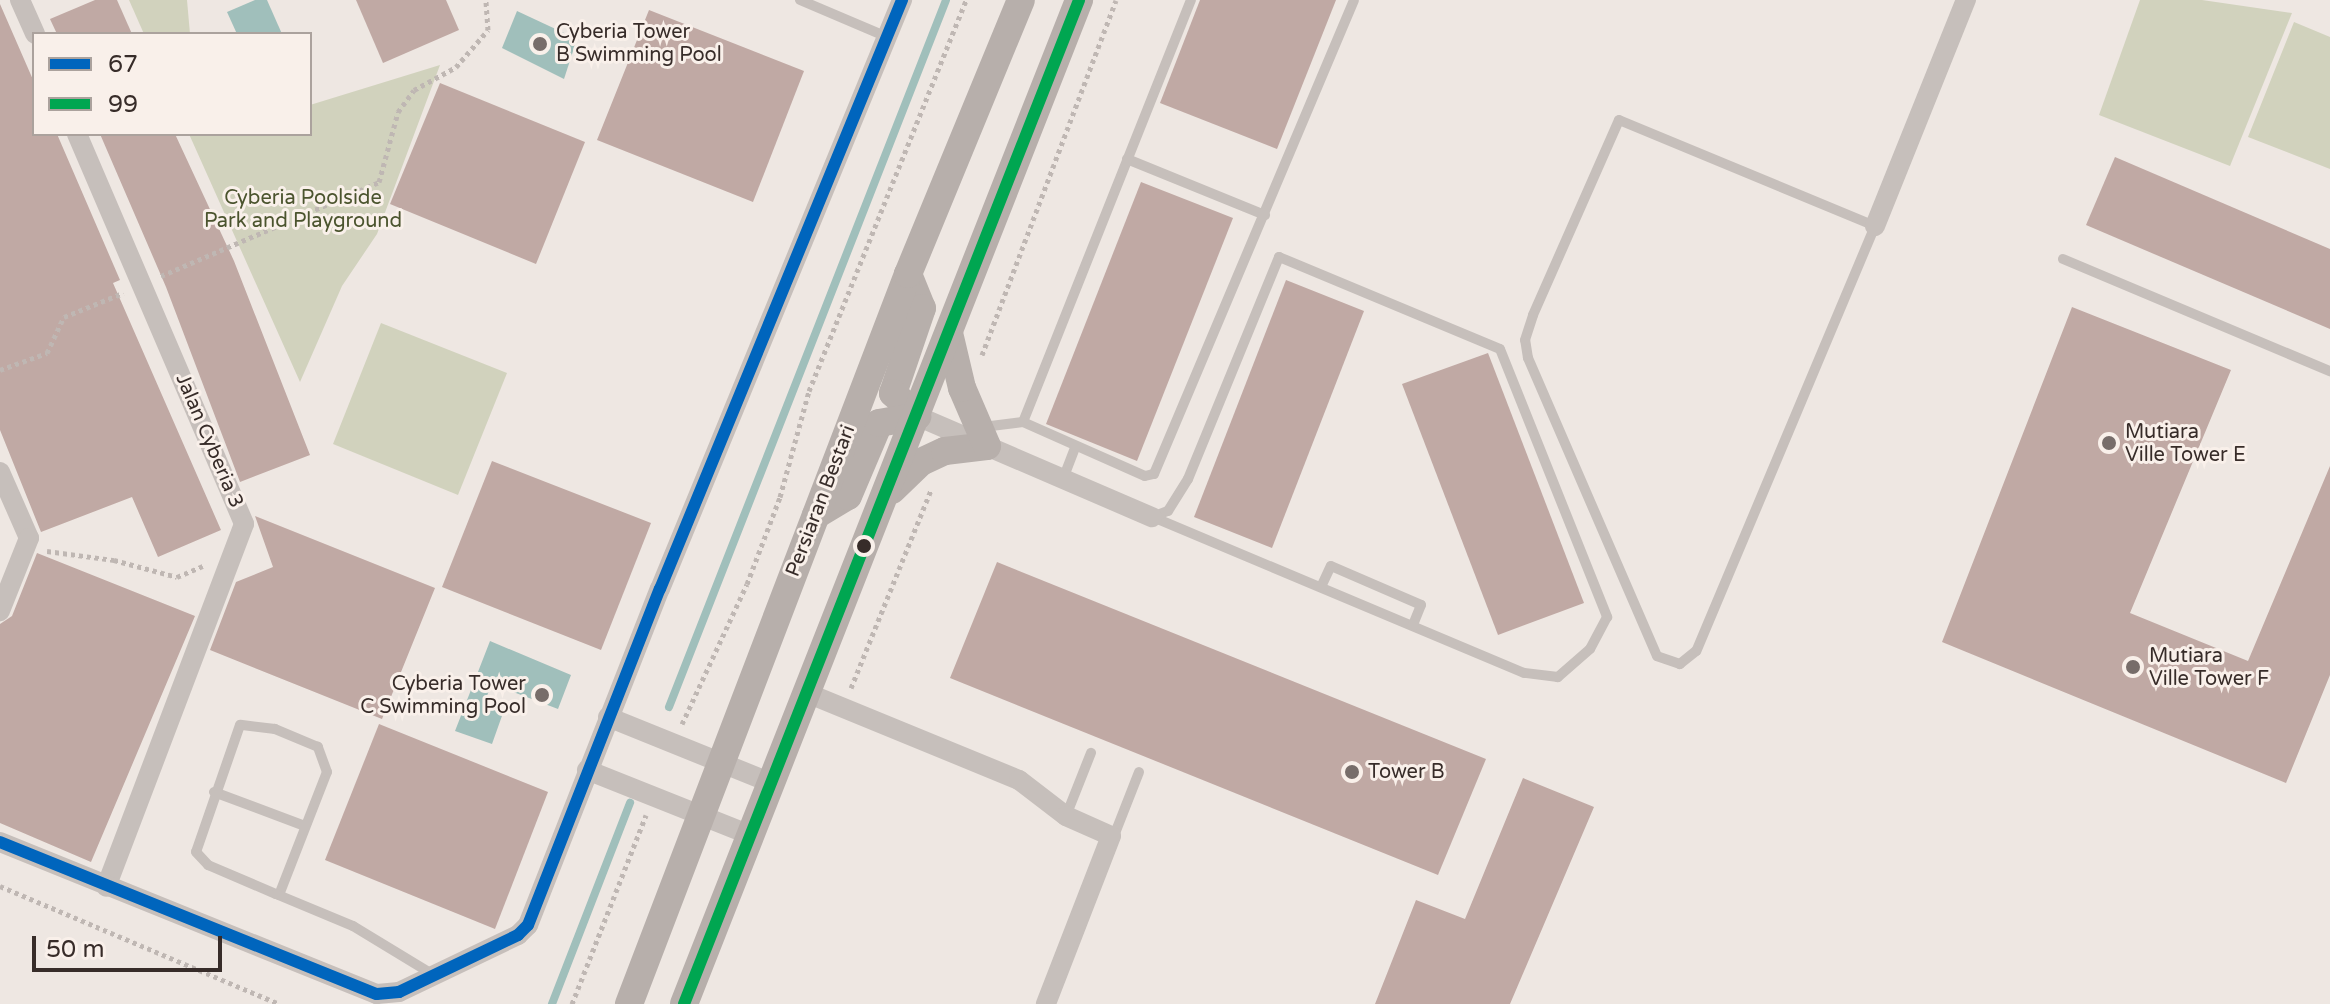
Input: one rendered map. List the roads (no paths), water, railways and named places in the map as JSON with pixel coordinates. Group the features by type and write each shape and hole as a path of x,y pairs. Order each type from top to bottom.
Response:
{"main road":[{"name":"Persiaran Bestari","path":"629,1004 908,274 1021,0"},
{"path":"684,1004 1079,0"},
{"path":"908,274 922,308 893,393 917,416"},
{"path":"883,500 921,462 982,437 962,388 949,333"},
{"path":"816,515 848,496 879,423 917,416"}],"street":[{"path":"20,0 34,32"},
{"path":"0,842 377,994 399,992 504,944 528,925 608,717 902,0"},
{"path":"1875,226 1966,0"},
{"name":"Jalan Cyberia 3","path":"78,136 241,513 243,534 106,887"},
{"path":"917,416 982,437 1063,479 1152,517"},
{"path":"0,472 26,527 26,548 0,611"},
{"path":"807,693 1019,780 1066,816 1107,833 1112,841 1046,1004"},
{"path":"608,717 771,783"},
{"path":"587,770 750,835"}],"lane":[{"path":"800,0 887,37"},
{"path":"1023,422 1191,0"},
{"path":"982,437 1023,422 1075,448 1145,476 1154,474 1354,0"},
{"path":"1614,122 1875,226 1696,651 1680,664 1657,656 1528,358 1525,340 1614,122"},
{"path":"1127,159 1265,215"},
{"path":"1279,257 1500,349 1607,617 1590,649 1558,677 1524,673 1152,517 1168,511 1188,479 1279,257"},
{"path":"2063,259 2330,371"},
{"path":"1063,479 1075,448"},
{"path":"1321,587 1331,566 1421,605 1413,625"},
{"path":"279,895 327,772 318,747 275,729 240,725 214,792 196,852 208,865 279,895 353,926 434,976"},
{"path":"1066,816 1091,753"},
{"path":"1112,841 1139,772"},
{"path":"214,792 305,826"}],"water":[{"path":"255,0 267,0 281,32 236,32 227,12"},
{"name":"Cyberia Tower B Swimming Pool","path":"517,11 577,39 564,79 502,48"},
{"name":"Cyberia Tower C Swimming Pool","path":"490,641 571,675 558,709 492,684 483,705 503,713 492,744 455,731"}],"waterway":[{"path":"669,707 946,0"},
{"path":"552,1004 630,803"}],"place":[{"name":"Cyberia Tower B Swimming Pool","path":"540,44"},
{"name":"Mutiara Ville Tower E","path":"2109,443"},
{"name":"Mutiara Ville Tower F","path":"2133,667"},
{"name":"Cyberia Tower C Swimming Pool","path":"542,695"},
{"name":"Tower B","path":"1352,772"}],"park label":[{"name":"Cyberia Poolside Park and Playground","path":"303,210"}]}
